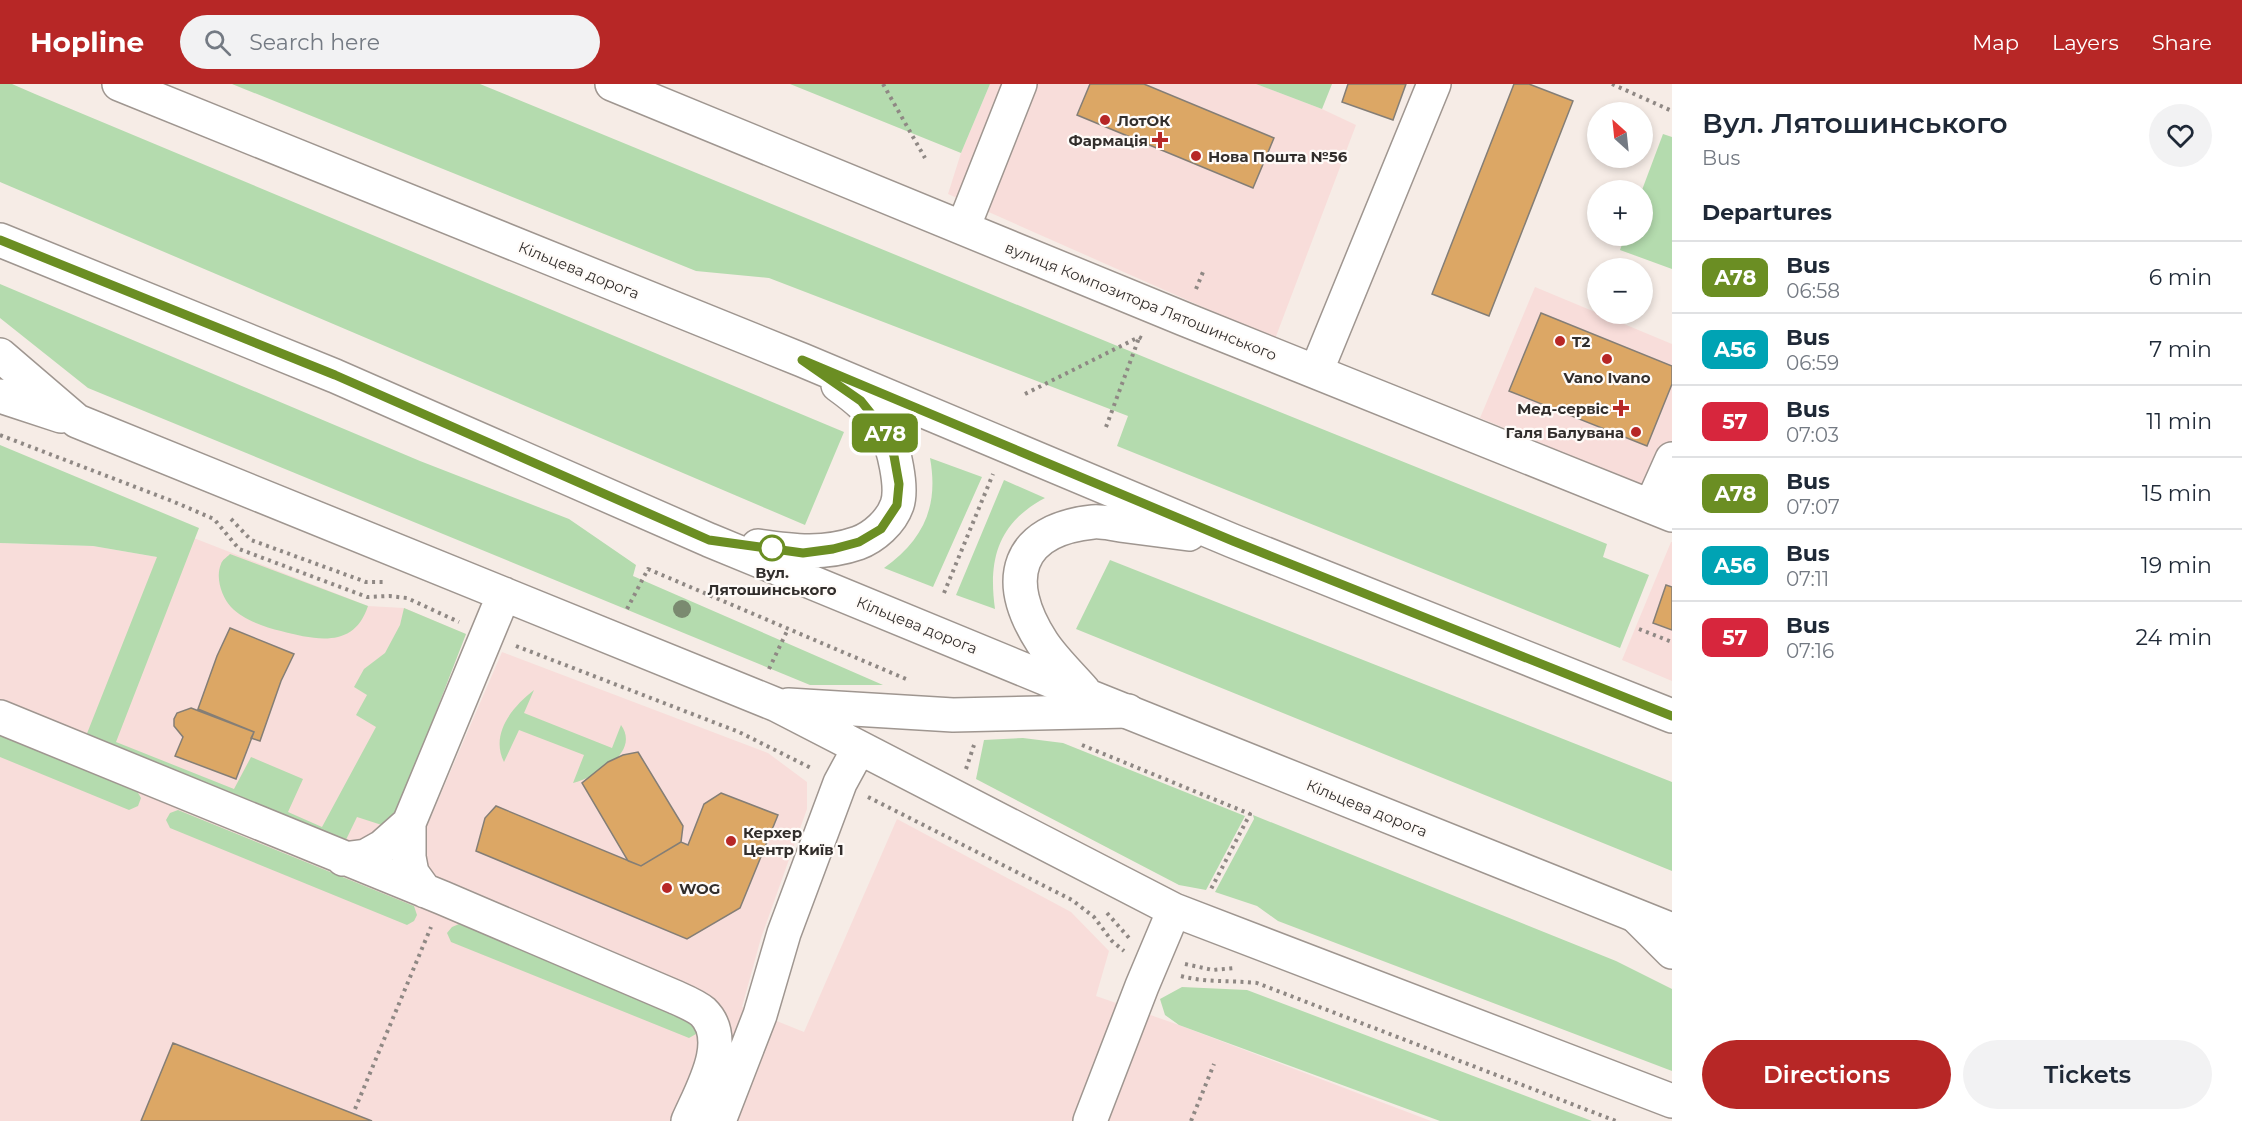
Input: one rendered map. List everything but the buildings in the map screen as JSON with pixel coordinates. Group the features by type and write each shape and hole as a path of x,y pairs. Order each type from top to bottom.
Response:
{"main road":[{"name":"Кільцева дорога","path":"119,84 802,360 1233,541 1672,716"},
{"name":"вулиця Композитора Лятошинського","path":"612,84 1184,319 1661,511"},
{"path":"963,228 1020,84"},
{"path":"1316,372 1434,84"},
{"name":"Кільцева дорога","path":"0,240 335,375 709,540 1088,696 1672,930"},
{"path":"0,355 77,421"},
{"path":"709,540 803,553 833,549 859,542 881,529 897,505 899,484 894,456 885,431 861,401 802,360"},
{"path":"0,396 77,421 777,705 1174,910 1672,1101"},
{"path":"1661,511 1672,459"},
{"path":"1088,696 1042,643 1024,609 1018,585 1023,561 1036,541 1062,529 1095,521 1233,541"},
{"path":"434,895 412,873 409,822 504,594"},
{"path":"777,705 953,715 1128,711"},
{"path":"0,717 434,895 675,997 702,1011 714,1029 715,1055 688,1121"},
{"path":"719,1121 760,1015 784,933 840,783 859,748"},
{"path":"343,859 366,856 382,847 409,822"},
{"path":"1090,1121 1174,910"},
{"path":"1637,917 1672,952"}],"path":[{"path":"883,84 925,158"},
{"path":"1612,84 1672,111"},
{"path":"1184,319 1203,272"},
{"path":"1106,427 1139,337"},
{"path":"1025,394 1139,337 1149,341"},
{"path":"0,435 214,519 239,549 367,597 407,598 487,635 739,732 1072,900 1094,917 1112,941 1131,958"},
{"path":"944,593 993,474"},
{"path":"625,613 648,569 908,680"},
{"path":"767,673 788,629"},
{"path":"1639,629 1672,642"},
{"path":"1076,742 1250,814 1207,897"},
{"path":"355,1109 434,895"},
{"path":"1171,974 1203,982 1235,980 1257,982 1616,1121"},
{"path":"1191,1121 1214,1064"}],"shaded area":[{"path":"990,84 1256,84 1322,109 1356,125 1275,339 948,194 961,153"},
{"path":"1535,287 1587,309 1587,324 1624,324 1672,344 1672,454 1656,491 1480,418"},
{"path":"168,528 368,606 404,608 466,634 391,828 343,847 425,881 420,842 502,652 768,753 807,782 807,809 761,938 742,1007 804,1032 897,819 1071,912 1109,951 1096,996 1179,1025 1431,1121 0,1121 0,543 93,546 157,557"},
{"path":"1672,542 1672,681 1622,660"}],"green space":[{"path":"0,84 12,84 844,432 805,525 0,182"},
{"path":"232,84 480,84 1166,366 1607,544 1603,557 1649,575 1620,648 1117,446 1128,416 769,278 696,271"},
{"path":"790,84 990,84 961,153"},
{"path":"1256,84 1332,84 1322,109"},
{"path":"1663,134 1672,137 1672,269 1653,262 1653,258 1642,258 1620,250 1621,246 1653,246 1653,180 1646,180 1650,168 1653,168 1653,161"},
{"path":"0,284 420,461 569,519 636,565 633,576 883,685 810,685 88,388 0,318"},
{"path":"0,445 199,528 116,742 234,789 251,757 303,779 288,812 322,827 376,727 356,715 367,695 354,687 364,669 385,653 400,625 404,608 466,634 391,828 357,817 342,848 84,741 157,557 93,546 0,543"},
{"path":"930,458 982,477 933,587 884,568 909,546 925,521 932,492"},
{"path":"1004,480 1045,498 1016,519 1000,544 993,574 995,609 956,595"},
{"path":"230,554 368,606 362,620 344,635 320,638 281,631 248,619 231,607 222,593 219,569 222,561"},
{"path":"1110,560 1672,782 1672,871 1076,629"},
{"path":"534,690 524,713 612,748 621,725 626,735 625,745 620,754 603,769 573,783 584,755 519,730 504,762 500,752 502,731 518,704"},
{"path":"0,735 137,791 141,798 138,806 129,810 0,757"},
{"path":"1023,738 1063,743 1245,816 1206,890 1179,885 976,779 984,740"},
{"path":"178,810 414,906 417,915 414,921 407,925 170,828 166,820 170,813"},
{"path":"1253,815 1616,961 1672,989 1672,1071 1278,921 1257,906 1215,892 1254,819"},
{"path":"459,924 695,1019 699,1028 696,1034 689,1038 451,942 447,933"},
{"path":"1182,987 1247,990 1592,1121 1440,1121 1179,1025 1165,1015 1160,999"}],"bus line":[{"name":"А78","path":"0,240 335,375 709,540 803,553 833,549 859,542 881,529 897,505 899,484 894,456 885,431 861,401 802,360 1233,541 1672,716"}],"place":[{"name":"ЛотОК","path":"1105,120"},
{"name":"Фармація","path":"1160,140"},
{"name":"Нова Пошта №56","path":"1196,156"},
{"name":"T2","path":"1560,341"},
{"name":"Vano Ivano","path":"1607,359"},
{"name":"Мед-сервіс","path":"1621,408"},
{"name":"Галя Балувана","path":"1636,432"},
{"name":"Вул. Лятошинського","path":"772,548"},
{"name":"Керхер Центр Київ 1","path":"731,841"},
{"name":"WOG","path":"667,888"}]}
